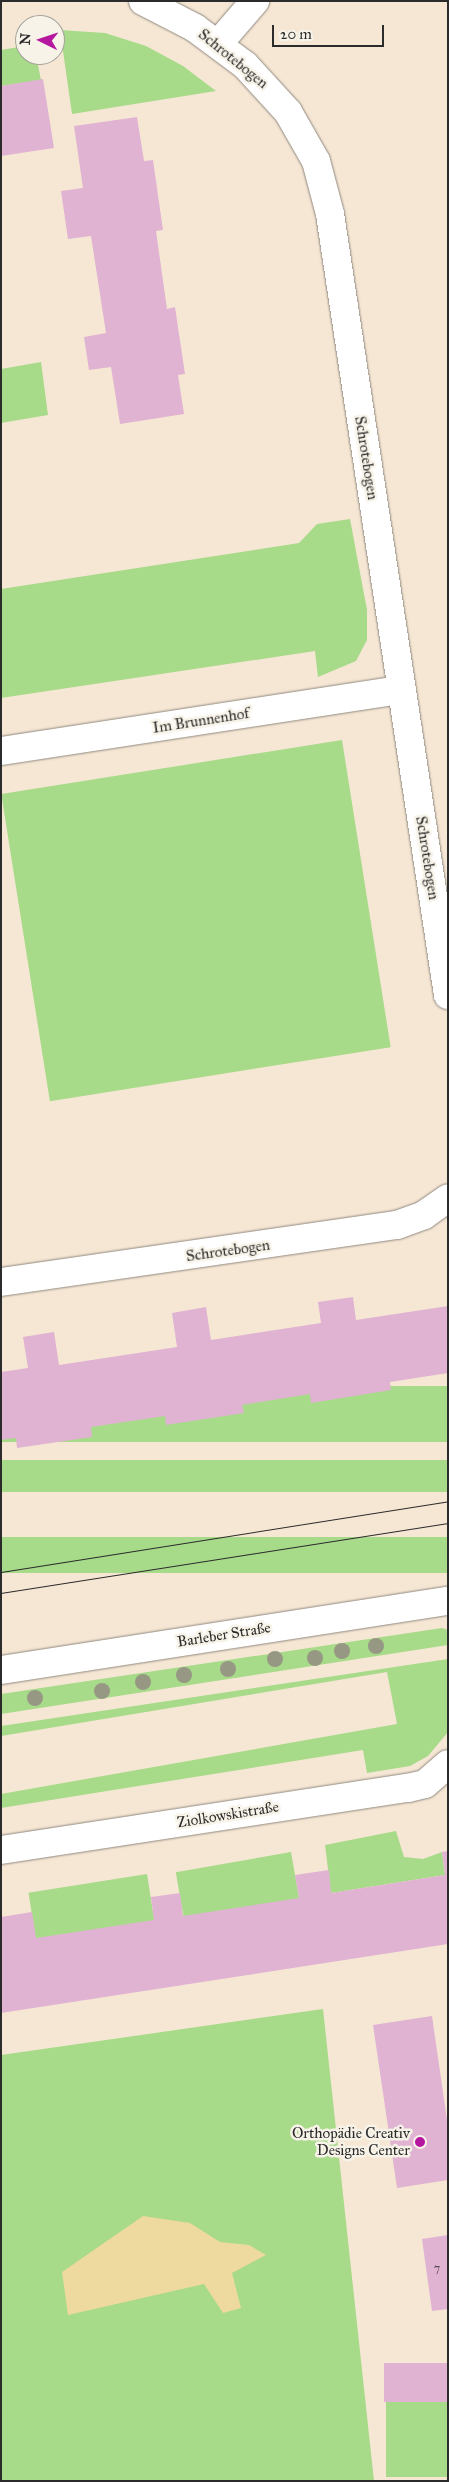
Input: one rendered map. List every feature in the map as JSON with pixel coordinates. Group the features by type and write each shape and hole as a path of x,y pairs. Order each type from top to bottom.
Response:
{"street":[{"name":"Schrotebogen","path":"143,1 170,13 218,44 270,89 288,112 316,162 324,188 448,995"},
{"path":"218,44 255,1"},
{"name":"Im Brunnenhof","path":"1,751 401,690"},
{"name":"Schrotebogen","path":"1,1282 397,1225 424,1215 448,1198"},
{"name":"Barleber Straße","path":"1,1670 448,1601"},
{"name":"Ziolkowskistraße","path":"1,1850 408,1788 425,1784 448,1764"}],"green space":[{"path":"65,30 105,33 146,46 183,66 216,91 72,114 65,65"},
{"path":"15,48 15,65 38,65 41,80 1,86 1,50"},
{"path":"41,362 48,415 1,423 1,369"},
{"path":"350,519 367,610 367,640 356,661 318,677 315,651 1,698 1,589 299,543 317,524"},
{"path":"342,740 391,1047 50,1101 1,794"},
{"path":"1,1386 448,1386 448,1442 1,1442"},
{"path":"1,1460 448,1460 448,1492 1,1492"},
{"path":"1,1537 448,1537 448,1573 1,1573"},
{"path":"442,1628 448,1630 448,1645 1,1714 1,1694"},
{"path":"448,1659 448,1732 428,1756 410,1766 367,1773 363,1750 1,1808 1,1794 397,1724 387,1672 1,1736 1,1726"},
{"path":"396,1831 404,1857 423,1859 442,1852 445,1875 331,1893 325,1845"},
{"path":"291,1852 299,1898 184,1919 176,1872"},
{"path":"147,1874 154,1920 36,1939 28,1893"},
{"path":"323,2009 374,2481 1,2481 1,2055"},
{"path":"386,2401 448,2401 448,2477 386,2477"}],"sand":[{"path":"143,2216 190,2223 220,2242 249,2245 266,2255 232,2273 241,2308 223,2313 204,2284 68,2315 62,2272"}],"building":[{"path":"43,79 54,148 1,156 1,86"},
{"path":"137,117 144,161 153,160 163,230 156,231 167,309 175,307 185,374 178,375 184,414 120,424 111,367 89,370 84,337 106,333 91,236 68,239 61,191 83,188 74,126"},
{"path":"353,1297 356,1320 448,1306 448,1373 390,1382 391,1390 311,1403 310,1394 242,1405 244,1413 166,1425 165,1416 91,1427 92,1437 17,1448 16,1438 1,1440 1,1372 28,1368 23,1337 54,1332 59,1365 177,1347 172,1313 206,1307 211,1340 321,1323 318,1302"},
{"path":"448,1851 448,1944 1,2013 1,1917 32,1912 36,1938 154,1920 151,1897 180,1893 183,1916 299,1898 295,1875 329,1870 331,1893 445,1875 442,1852"},
{"path":"432,2016 448,2127 448,2180 397,2188 373,2025"},
{"path":"448,2235 448,2309 432,2311 422,2239"},
{"path":"384,2363 448,2363 448,2402 384,2402"}],"tram line":[{"path":"1,1572 448,1501"},
{"path":"1,1593 448,1523"}],"place":[{"name":"Orthopädie Creativ Designs Center","path":"420,2142"}]}
